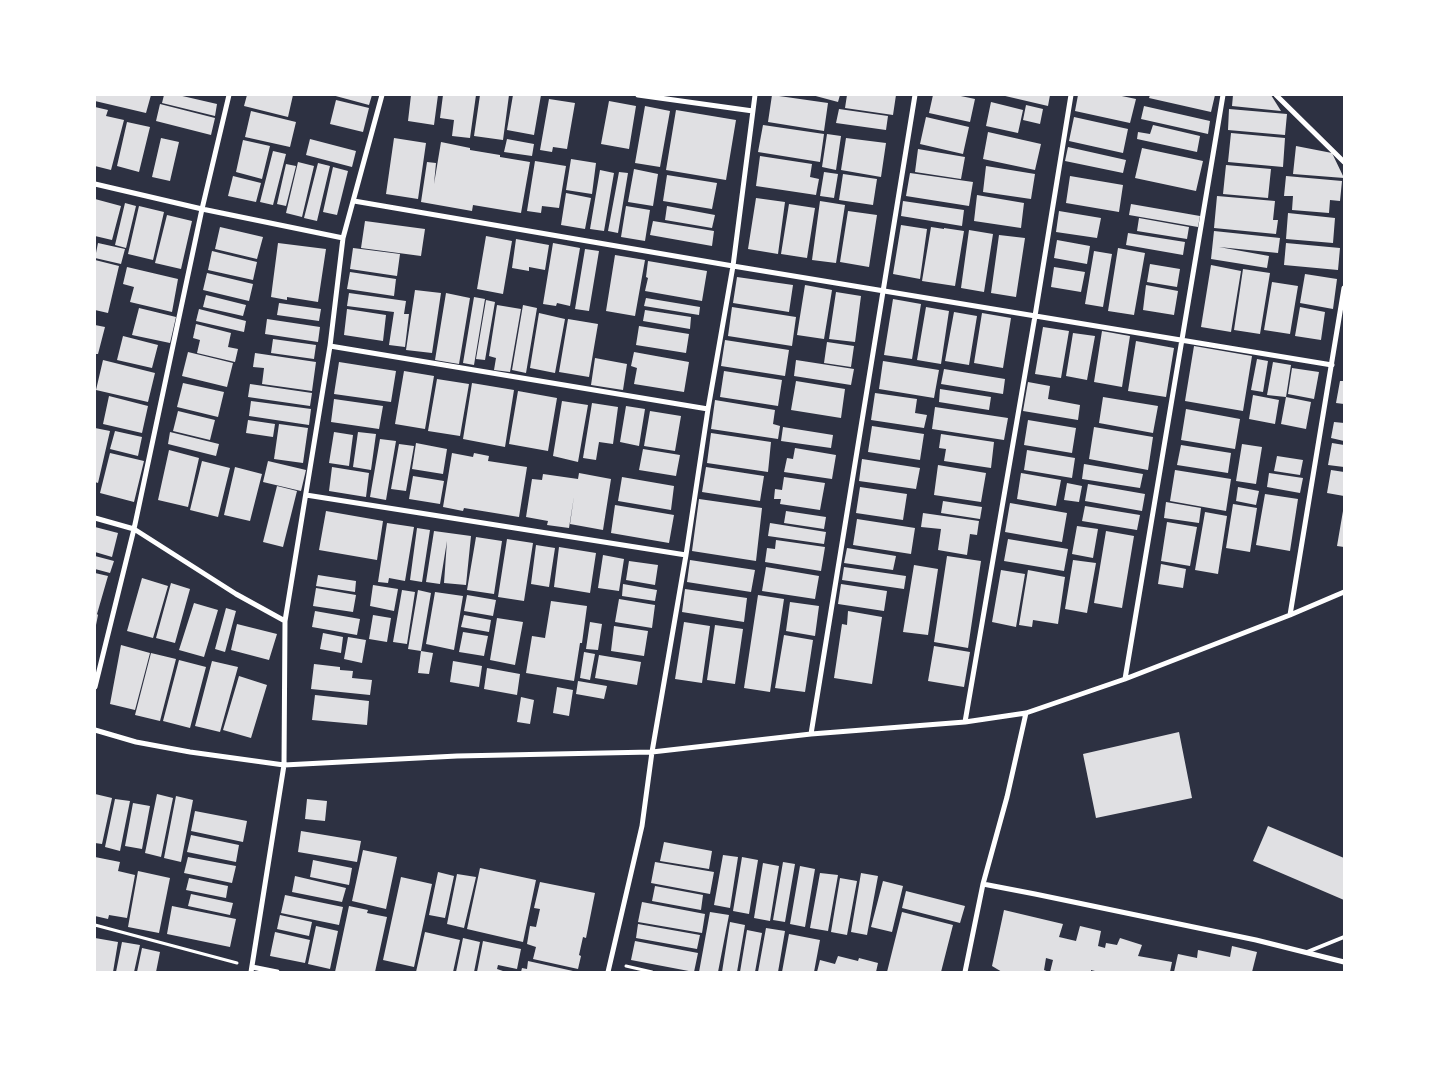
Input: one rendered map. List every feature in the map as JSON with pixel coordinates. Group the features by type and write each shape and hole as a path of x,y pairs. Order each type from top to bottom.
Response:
{"street":[{"path":"95,687 134,529 202,209 229,95"},
{"path":"276,972 251,970 284,765 285,621 330,346 343,238 382,95"},
{"path":"638,95 752,111"},
{"path":"608,972 642,826 652,752 733,266 755,95"},
{"path":"811,734 915,95"},
{"path":"965,722 1071,95"},
{"path":"1125,679 1223,95"},
{"path":"1276,95 1344,162"},
{"path":"95,184 202,209 343,238"},
{"path":"354,201 1332,366"},
{"path":"1290,616 1344,288"},
{"path":"330,346 708,409"},
{"path":"306,495 686,555"},
{"path":"95,518 134,529 236,594 285,621"},
{"path":"95,730 136,742 190,752 284,765 457,756 652,752 811,734 965,722 1026,714 1125,679 1290,616 1344,592"},
{"path":"965,972 983,884 1007,797 1026,714"},
{"path":"983,884 1208,930 1344,962"}],"lane":[{"path":"1306,952 1344,937"}],"path":[{"path":"95,925 251,970"},
{"path":"610,962 652,972"}],"building":[{"path":"95,95 151,95 146,113 95,101"},
{"path":"164,95 178,95 217,104 215,116 162,103"},
{"path":"247,95 293,95 288,117 244,106"},
{"path":"332,95 372,95 369,105"},
{"path":"411,95 438,95 434,125 408,121"},
{"path":"443,95 476,95 470,138 452,136 454,120 440,118"},
{"path":"480,95 509,95 503,140 474,136"},
{"path":"513,95 541,95 534,135 507,130"},
{"path":"772,95 828,103 824,131 768,122"},
{"path":"812,95 840,95 838,102"},
{"path":"847,95 896,95 893,115 845,108"},
{"path":"933,95 956,95 975,99 970,122 929,113"},
{"path":"1001,95 1050,95 1048,106"},
{"path":"1078,95 1117,95 1136,99 1130,123 1075,111"},
{"path":"1150,95 1215,95 1211,112 1149,98"},
{"path":"1233,95 1271,95 1281,111 1232,106"},
{"path":"549,99 575,103 567,149 553,147 552,152 540,150"},
{"path":"336,100 369,108 363,132 330,124"},
{"path":"609,101 636,106 629,149 601,144"},
{"path":"991,102 1023,110 1018,133 986,126"},
{"path":"160,104 215,118 211,135 156,121"},
{"path":"1026,105 1043,109 1040,124 1023,120"},
{"path":"645,106 670,111 660,167 635,163"},
{"path":"1144,106 1210,121 1208,134 1141,119"},
{"path":"95,107 108,110 106,116 124,120 111,170 95,166"},
{"path":"839,109 888,116 886,130 836,123"},
{"path":"1229,109 1287,114 1285,135 1228,130"},
{"path":"676,110 736,120 726,180 666,170"},
{"path":"251,111 296,122 290,147 245,137"},
{"path":"926,117 969,127 963,154 920,144"},
{"path":"1074,117 1128,129 1123,153 1069,141"},
{"path":"127,122 150,127 139,172 117,166"},
{"path":"763,125 824,134 820,162 758,152"},
{"path":"1153,125 1200,136 1197,152 1137,139 1138,132 1150,134"},
{"path":"988,132 1041,144 1035,170 983,159"},
{"path":"1231,133 1285,138 1283,167 1228,162"},
{"path":"827,134 841,136 836,170 822,167"},
{"path":"161,138 179,142 170,181 152,177"},
{"path":"394,138 426,143 418,199 386,194"},
{"path":"846,138 886,143 881,177 841,170"},
{"path":"310,139 356,151 352,167 306,155"},
{"path":"507,139 534,144 532,156 504,152"},
{"path":"243,140 270,146 262,179 236,172"},
{"path":"441,142 470,148 470,150 500,155 500,157 530,162 521,213 473,205 472,211 421,202 427,162 436,163 434,184"},
{"path":"1296,146 1332,153 1344,178 1293,174"},
{"path":"1068,147 1126,160 1123,173 1065,161"},
{"path":"1142,148 1203,161 1196,191 1135,178"},
{"path":"918,149 965,157 961,179 915,172"},
{"path":"273,151 286,154 273,205 260,202"},
{"path":"760,156 812,164 810,177 819,179 816,195 756,186"},
{"path":"571,159 596,163 592,194 566,190"},
{"path":"535,161 566,166 559,208 542,206 541,213 527,211"},
{"path":"298,162 314,166 302,217 286,213"},
{"path":"318,163 330,166 317,221 304,218"},
{"path":"286,164 296,166 286,206 277,204"},
{"path":"1226,165 1271,169 1268,198 1223,194"},
{"path":"986,166 1035,174 1031,199 983,192"},
{"path":"333,167 348,171 337,215 323,212"},
{"path":"634,169 658,174 653,206 628,202"},
{"path":"600,170 614,173 604,231 590,229"},
{"path":"619,172 628,173 618,233 608,231"},
{"path":"824,172 838,174 834,198 820,196"},
{"path":"910,173 973,182 969,206 906,196"},
{"path":"843,174 877,179 873,205 839,200"},
{"path":"667,175 717,183 712,209 663,201"},
{"path":"233,176 261,183 256,202 228,196"},
{"path":"1070,176 1123,185 1119,212 1066,203"},
{"path":"1286,176 1342,181 1340,201 1330,200 1329,213 1292,210 1293,196 1284,196"},
{"path":"566,193 591,198 585,229 561,225"},
{"path":"977,195 1024,203 1021,228 974,221"},
{"path":"1217,196 1275,201 1273,220 1278,220 1276,234 1214,228"},
{"path":"756,198 785,202 778,254 748,249"},
{"path":"95,199 121,206 112,240 95,236"},
{"path":"820,201 845,205 836,263 812,260"},
{"path":"903,201 964,210 962,226 901,216"},
{"path":"125,203 136,206 126,248 115,245"},
{"path":"789,204 815,208 807,258 781,254"},
{"path":"1131,204 1200,216 1198,227 1129,215"},
{"path":"139,206 164,212 153,260 128,254"},
{"path":"626,206 650,210 645,241 621,237"},
{"path":"667,206 715,215 712,228 665,220"},
{"path":"848,211 877,215 869,267 840,262"},
{"path":"1059,211 1101,218 1097,238 1056,232"},
{"path":"1288,213 1335,218 1333,243 1286,239"},
{"path":"167,215 192,221 181,269 155,263"},
{"path":"1139,218 1189,227 1187,239 1137,231"},
{"path":"365,221 425,229 421,256 361,248"},
{"path":"653,221 714,231 712,246 650,235"},
{"path":"901,225 927,229 920,279 893,274"},
{"path":"220,227 263,237 257,259 215,249"},
{"path":"931,227 964,231 955,286 922,281"},
{"path":"969,230 993,234 984,292 961,288"},
{"path":"1214,231 1280,238 1278,253 1219,247 1269,256 1267,268 1211,259"},
{"path":"1128,233 1185,242 1183,255 1126,245"},
{"path":"999,235 1025,238 1016,297 991,293"},
{"path":"486,236 512,241 503,294 477,289"},
{"path":"516,239 549,245 545,270 529,267 529,271 512,268"},
{"path":"1057,240 1090,246 1087,264 1054,258"},
{"path":"98,243 125,249 121,264 95,258"},
{"path":"278,243 326,249 318,302 287,297 287,300 271,297"},
{"path":"553,243 580,248 570,306 557,303 556,306 543,304"},
{"path":"1286,243 1340,248 1338,270 1284,265"},
{"path":"353,248 400,254 397,276 350,269"},
{"path":"1118,248 1145,253 1134,315 1108,311"},
{"path":"585,249 599,251 589,311 575,309"},
{"path":"212,251 257,262 253,280 208,270"},
{"path":"1094,251 1112,254 1103,307 1085,304"},
{"path":"615,255 645,260 635,316 606,311"},
{"path":"95,260 119,266 108,313 95,310"},
{"path":"648,261 707,271 702,301 645,291 648,278 646,277"},
{"path":"1150,264 1180,269 1177,287 1147,282"},
{"path":"1211,265 1241,271 1231,332 1201,327"},
{"path":"127,267 178,279 172,312 130,302 134,287 123,284"},
{"path":"1054,267 1085,272 1081,292 1051,287"},
{"path":"1243,269 1270,273 1260,334 1234,330"},
{"path":"350,272 396,279 394,296 347,289"},
{"path":"207,273 253,284 249,301 203,290"},
{"path":"1305,274 1337,279 1333,309 1300,303"},
{"path":"737,277 793,285 789,312 733,303"},
{"path":"1272,282 1298,286 1290,334 1264,330"},
{"path":"805,285 832,290 824,339 797,335"},
{"path":"1146,285 1178,291 1174,315 1143,310"},
{"path":"415,290 441,293 432,353 406,350"},
{"path":"836,292 861,296 855,342 829,339"},
{"path":"349,293 406,301 404,314 409,314 405,347 389,345 394,312 347,306"},
{"path":"446,293 470,298 459,364 435,360"},
{"path":"206,295 246,305 243,316 203,307"},
{"path":"474,297 485,299 474,365 463,363"},
{"path":"646,298 700,307 699,315 644,306"},
{"path":"893,299 921,304 912,359 884,355"},
{"path":"486,300 495,302 485,360 476,359"},
{"path":"279,303 321,309 319,321 277,315"},
{"path":"497,305 521,309 510,372 494,370 496,358 489,356"},
{"path":"523,305 537,308 526,373 512,370"},
{"path":"732,307 796,317 792,346 728,336"},
{"path":"926,307 949,311 941,364 917,360"},
{"path":"1300,307 1325,312 1321,340 1295,336"},
{"path":"139,308 176,317 170,343 132,335"},
{"path":"199,309 246,321 244,332 196,321"},
{"path":"347,309 386,315 383,341 344,335"},
{"path":"645,310 691,317 690,329 643,321"},
{"path":"954,312 977,316 969,365 945,361"},
{"path":"539,313 565,319 555,373 530,368"},
{"path":"982,313 1011,318 1003,368 974,363"},
{"path":"267,319 320,327 318,342 265,334"},
{"path":"568,319 598,324 589,377 559,372"},
{"path":"196,324 231,333 228,347 238,349 235,362 197,353 200,340 193,338"},
{"path":"95,325 105,327 98,354 95,354"},
{"path":"639,326 689,334 686,353 636,345"},
{"path":"1043,327 1069,331 1061,378 1035,374"},
{"path":"1102,331 1130,336 1122,387 1094,382"},
{"path":"1073,333 1095,336 1087,380 1066,376"},
{"path":"123,336 158,345 152,368 117,360"},
{"path":"273,339 316,345 314,359 271,353"},
{"path":"725,340 789,350 785,376 721,366"},
{"path":"1136,341 1174,348 1166,397 1128,391"},
{"path":"827,342 854,346 851,367 824,363"},
{"path":"1194,346 1252,356 1243,411 1185,401"},
{"path":"188,352 233,363 227,387 182,376"},
{"path":"634,352 689,362 684,392 634,384 637,368 631,366"},
{"path":"255,353 316,362 312,391 262,384 264,368 253,367"},
{"path":"595,358 627,364 623,390 591,385"},
{"path":"1257,359 1268,361 1263,392 1251,390"},
{"path":"103,360 155,373 148,402 96,390"},
{"path":"796,360 854,369 851,385 794,376"},
{"path":"883,361 939,370 934,398 879,389"},
{"path":"339,362 396,371 391,402 334,394"},
{"path":"1273,362 1291,365 1286,397 1267,395"},
{"path":"1292,368 1319,372 1314,399 1288,394"},
{"path":"944,369 1005,379 1003,394 941,384"},
{"path":"404,371 434,376 425,429 395,424"},
{"path":"724,371 782,380 778,406 720,397"},
{"path":"437,379 469,384 460,436 428,431"},
{"path":"796,381 845,389 841,418 791,410"},
{"path":"1340,381 1344,381 1344,404 1336,403"},
{"path":"1028,382 1050,386 1048,399 1080,405 1078,420 1023,411"},
{"path":"183,383 224,392 218,417 177,407"},
{"path":"472,383 514,390 505,447 463,439"},
{"path":"250,384 312,393 310,406 248,397"},
{"path":"940,389 991,397 989,410 939,402"},
{"path":"518,391 557,398 548,451 509,444"},
{"path":"875,393 917,399 915,413 927,415 924,428 871,420"},
{"path":"1253,395 1279,400 1275,424 1249,419"},
{"path":"109,396 148,406 142,433 103,424"},
{"path":"1103,397 1158,406 1153,433 1099,423"},
{"path":"1286,397 1311,402 1306,429 1281,424"},
{"path":"334,399 383,406 379,429 331,422"},
{"path":"715,400 775,410 773,424 780,426 778,439 711,429"},
{"path":"251,401 311,409 309,425 249,416"},
{"path":"562,401 588,405 578,462 553,456"},
{"path":"592,403 618,407 613,444 599,442 596,460 583,458"},
{"path":"626,406 645,409 639,446 620,442"},
{"path":"935,407 1008,418 1004,440 932,429"},
{"path":"1186,409 1240,419 1235,449 1181,440"},
{"path":"178,411 215,420 210,440 173,431"},
{"path":"650,411 681,416 675,451 644,446"},
{"path":"248,420 275,424 273,437 246,433"},
{"path":"1028,420 1076,428 1072,453 1024,445"},
{"path":"1334,422 1344,423 1344,441 1331,438"},
{"path":"279,424 308,428 303,463 274,459"},
{"path":"872,426 924,434 920,460 868,452"},
{"path":"783,427 833,435 831,448 781,441"},
{"path":"1094,427 1153,437 1148,470 1089,459"},
{"path":"95,428 110,431 98,483 95,482"},
{"path":"115,431 142,437 138,456 110,449"},
{"path":"170,432 219,444 216,456 168,444"},
{"path":"334,432 353,435 349,466 329,463"},
{"path":"358,432 376,434 371,470 353,467"},
{"path":"711,433 771,442 768,472 707,463"},
{"path":"941,434 994,442 991,468 944,461 946,449 939,448"},
{"path":"380,439 396,441 386,500 370,497"},
{"path":"416,443 447,449 443,474 412,469"},
{"path":"1332,443 1344,445 1344,467 1328,465"},
{"path":"399,444 414,446 406,491 391,489"},
{"path":"1242,444 1262,447 1256,484 1236,481"},
{"path":"1181,445 1231,453 1228,473 1177,465"},
{"path":"795,448 836,455 832,479 784,472 787,458 793,459"},
{"path":"643,449 680,455 676,476 639,470"},
{"path":"169,450 199,458 188,507 158,500"},
{"path":"1027,450 1075,458 1072,478 1024,470"},
{"path":"110,453 144,461 134,502 100,493"},
{"path":"452,453 473,457 474,453 489,456 488,461 527,467 519,517 464,508 463,511 443,507"},
{"path":"1277,456 1303,460 1300,475 1274,471"},
{"path":"862,459 920,468 916,489 859,481"},
{"path":"202,461 230,468 218,517 190,510"},
{"path":"268,461 306,470 301,491 263,482"},
{"path":"1084,464 1143,474 1140,488 1082,479"},
{"path":"938,465 986,473 981,502 934,495"},
{"path":"235,467 262,474 250,521 224,515"},
{"path":"332,467 369,473 366,497 329,491"},
{"path":"706,467 764,476 760,501 702,492"},
{"path":"1175,470 1231,479 1226,511 1170,501"},
{"path":"1331,470 1344,472 1344,496 1327,493"},
{"path":"579,473 611,479 603,530 570,524 574,496 569,528 547,525 548,521 526,517 532,479 542,480 543,474 578,479"},
{"path":"1021,473 1061,480 1056,506 1017,499"},
{"path":"1269,473 1303,478 1300,493 1267,487"},
{"path":"413,476 444,481 440,504 409,499"},
{"path":"622,477 674,486 671,510 618,501"},
{"path":"784,477 825,483 820,510 780,504 781,499 774,499 775,489 782,490"},
{"path":"1067,483 1082,486 1079,502 1064,500"},
{"path":"1088,484 1145,494 1142,511 1085,501"},
{"path":"277,486 297,491 283,547 263,542"},
{"path":"860,487 907,494 903,520 856,513"},
{"path":"1238,487 1259,491 1256,505 1236,501"},
{"path":"1265,494 1298,499 1290,551 1256,545"},
{"path":"699,499 762,508 756,561 692,551"},
{"path":"943,501 982,507 980,519 941,513"},
{"path":"1166,502 1201,508 1199,523 1164,518"},
{"path":"1010,503 1067,513 1062,542 1005,532"},
{"path":"1233,504 1257,508 1250,552 1226,548"},
{"path":"615,505 674,515 669,543 611,533"},
{"path":"1085,506 1140,515 1137,530 1082,521"},
{"path":"326,511 383,521 377,560 319,550"},
{"path":"786,511 826,517 824,529 784,523"},
{"path":"1344,511 1344,547 1337,546"},
{"path":"1205,512 1227,516 1218,574 1195,570"},
{"path":"923,513 979,521 977,535 970,534 967,555 938,550 941,529 921,527"},
{"path":"857,519 915,528 911,554 853,545"},
{"path":"1167,522 1197,527 1190,566 1161,561"},
{"path":"387,523 414,527 405,581 389,578 388,583 378,582"},
{"path":"770,523 826,532 824,544 768,536"},
{"path":"1077,526 1098,529 1093,558 1072,554"},
{"path":"95,527 118,533 112,557 95,552"},
{"path":"417,528 430,530 422,582 410,580"},
{"path":"434,531 471,536 466,585 444,583 447,541 440,584 426,582"},
{"path":"1106,531 1134,536 1122,608 1094,603"},
{"path":"476,537 502,541 494,594 467,590"},
{"path":"507,539 533,543 524,601 498,597"},
{"path":"1008,539 1068,549 1064,571 1004,561"},
{"path":"776,540 825,547 821,571 765,562 767,548 775,549"},
{"path":"536,545 555,548 549,587 531,584"},
{"path":"559,547 596,553 590,593 554,587"},
{"path":"847,548 896,556 893,570 844,563"},
{"path":"603,555 624,559 619,591 598,588"},
{"path":"95,556 114,561 110,573 95,569"},
{"path":"947,556 981,561 968,648 934,642"},
{"path":"690,560 755,570 751,592 687,582"},
{"path":"1073,560 1096,563 1087,613 1065,609"},
{"path":"629,561 658,565 655,585 626,580"},
{"path":"1161,564 1186,569 1183,588 1158,584"},
{"path":"914,565 938,569 928,635 903,632"},
{"path":"766,567 819,576 815,599 762,591"},
{"path":"844,567 906,576 904,589 842,580"},
{"path":"1001,570 1025,574 1016,627 992,622"},
{"path":"1028,570 1065,577 1058,624 1033,620 1032,627 1019,625"},
{"path":"95,573 108,576 97,614 96,625"},
{"path":"318,575 356,581 355,592 316,586"},
{"path":"142,578 168,586 153,638 127,631"},
{"path":"171,583 190,589 175,643 156,638"},
{"path":"623,584 657,590 655,601 622,596"},
{"path":"841,584 887,591 884,611 838,604"},
{"path":"373,585 398,589 394,611 370,606"},
{"path":"316,588 356,595 353,612 313,606"},
{"path":"685,589 747,598 744,622 682,612"},
{"path":"402,590 415,592 407,644 393,642"},
{"path":"418,590 431,593 421,651 408,649"},
{"path":"435,592 463,596 454,650 426,644"},
{"path":"467,595 496,600 493,616 464,611"},
{"path":"758,595 784,599 770,692 744,688"},
{"path":"619,599 655,605 652,628 615,622"},
{"path":"551,601 587,606 574,681 526,673 532,636 545,638"},
{"path":"790,602 819,606 815,636 786,631"},
{"path":"194,603 218,610 204,657 179,650"},
{"path":"226,608 236,611 225,652 215,649"},
{"path":"315,611 360,619 357,635 312,627"},
{"path":"848,611 882,617 872,684 834,678 842,624 847,625"},
{"path":"373,615 391,618 387,642 369,639"},
{"path":"464,615 491,620 489,632 461,627"},
{"path":"497,618 523,622 515,665 490,660"},
{"path":"590,622 602,624 598,650 586,649"},
{"path":"684,622 710,626 702,683 675,679"},
{"path":"237,624 277,634 269,660 231,650"},
{"path":"715,625 743,629 735,684 707,680"},
{"path":"614,626 648,631 644,656 611,651"},
{"path":"463,632 488,636 484,656 459,652"},
{"path":"323,633 343,637 341,653 320,649"},
{"path":"784,635 813,640 805,692 775,688"},
{"path":"348,637 366,640 362,663 344,659"},
{"path":"121,645 150,653 135,710 110,704"},
{"path":"934,646 970,652 964,687 928,681"},
{"path":"421,651 433,653 429,674 418,673"},
{"path":"584,652 595,654 590,680 580,678"},
{"path":"151,653 176,659 160,721 135,715"},
{"path":"599,655 641,662 637,685 595,678"},
{"path":"179,660 206,667 190,728 163,721"},
{"path":"212,661 238,667 220,732 195,726"},
{"path":"453,661 482,666 479,687 450,682"},
{"path":"314,664 340,667 340,670 353,671 352,678 372,680 370,695 311,689"},
{"path":"487,668 520,674 517,695 484,689"},
{"path":"239,676 267,685 251,738 223,730"},
{"path":"578,681 607,686 604,699 576,694"},
{"path":"557,687 573,690 569,716 553,713"},
{"path":"315,695 369,701 367,725 312,720"},
{"path":"521,697 534,700 530,724 517,722"},
{"path":"1179,732 1192,798 1096,818 1083,754"},
{"path":"95,794 112,798 102,844 95,843"},
{"path":"157,794 173,798 161,857 145,853"},
{"path":"176,796 193,800 181,862 164,858"},
{"path":"115,799 130,801 120,851 105,847"},
{"path":"307,799 327,801 325,821 305,819"},
{"path":"133,803 150,806 142,849 125,846"},
{"path":"195,811 247,821 243,842 191,831"},
{"path":"1268,826 1344,858 1344,900 1253,861"},
{"path":"301,831 361,841 357,862 298,852"},
{"path":"191,835 239,845 236,862 187,852"},
{"path":"664,842 712,851 709,869 660,861"},
{"path":"363,850 397,857 386,909 352,901"},
{"path":"723,855 738,857 730,908 714,905"},
{"path":"95,857 120,862 118,871 135,875 127,918 109,915 108,919 95,916"},
{"path":"188,857 236,866 232,883 184,873"},
{"path":"742,857 758,860 749,914 733,911"},
{"path":"313,860 352,868 349,885 310,877"},
{"path":"655,862 714,872 710,894 651,883"},
{"path":"783,862 795,864 785,922 773,920"},
{"path":"763,863 779,866 770,921 754,918"},
{"path":"800,866 815,869 805,927 790,924"},
{"path":"480,868 536,880 523,942 467,929"},
{"path":"138,871 170,878 159,933 128,927"},
{"path":"438,872 454,876 445,918 429,915"},
{"path":"820,873 838,875 828,931 810,928"},
{"path":"861,873 878,876 867,935 851,932"},
{"path":"457,874 476,877 464,928 447,924"},
{"path":"295,876 346,888 342,902 292,892"},
{"path":"401,877 432,884 414,967 383,960"},
{"path":"189,878 228,886 226,898 186,890"},
{"path":"840,878 857,881 847,935 831,932"},
{"path":"883,881 903,886 892,932 871,927"},
{"path":"540,882 595,893 586,938 583,937 578,969 533,959 536,947 527,944 530,926 536,927 540,909 534,908"},
{"path":"655,886 703,895 701,910 652,901"},
{"path":"906,891 965,906 960,923 902,908"},
{"path":"191,894 233,903 230,915 188,906"},
{"path":"285,895 343,907 339,925 281,913"},
{"path":"642,902 705,914 702,933 638,922"},
{"path":"172,906 236,919 230,947 167,934"},
{"path":"349,906 368,910 367,913 387,917 375,972 335,972"},
{"path":"1004,910 1063,924 1059,937 1076,941 1080,926 1101,931 1098,946 1105,948 1106,943 1117,945 1120,938 1142,945 1138,956 1172,962 1170,972 1099,972 1091,970 1091,972 1050,972 1053,960 1046,958 1044,970 1049,972 1002,972 992,966"},
{"path":"710,912 729,915 718,972 699,972"},
{"path":"902,912 953,925 941,972 887,972"},
{"path":"280,915 312,922 309,936 277,929"},
{"path":"730,922 745,925 737,972 722,972"},
{"path":"638,924 700,935 697,949 636,938"},
{"path":"316,926 338,931 330,969 308,964"},
{"path":"766,928 785,931 778,972 758,972"},
{"path":"747,930 762,933 755,972 740,972"},
{"path":"275,932 310,940 305,963 270,956"},
{"path":"425,932 460,940 453,972 416,972"},
{"path":"789,934 820,940 814,972 782,972"},
{"path":"95,938 118,942 113,972 95,972"},
{"path":"463,938 480,942 474,972 456,972"},
{"path":"483,941 521,949 517,969 498,965 497,969 506,972 477,972"},
{"path":"635,941 698,953 694,972 631,960"},
{"path":"122,942 140,945 134,972 116,972"},
{"path":"1232,946 1257,952 1252,972 1174,972 1178,954 1197,958 1198,950 1230,957"},
{"path":"142,948 160,952 156,972 137,972"},
{"path":"838,956 858,961 859,958 878,963 876,972 817,972 820,960 835,964"},
{"path":"528,961 573,972 521,972 522,968 527,969"}]}
